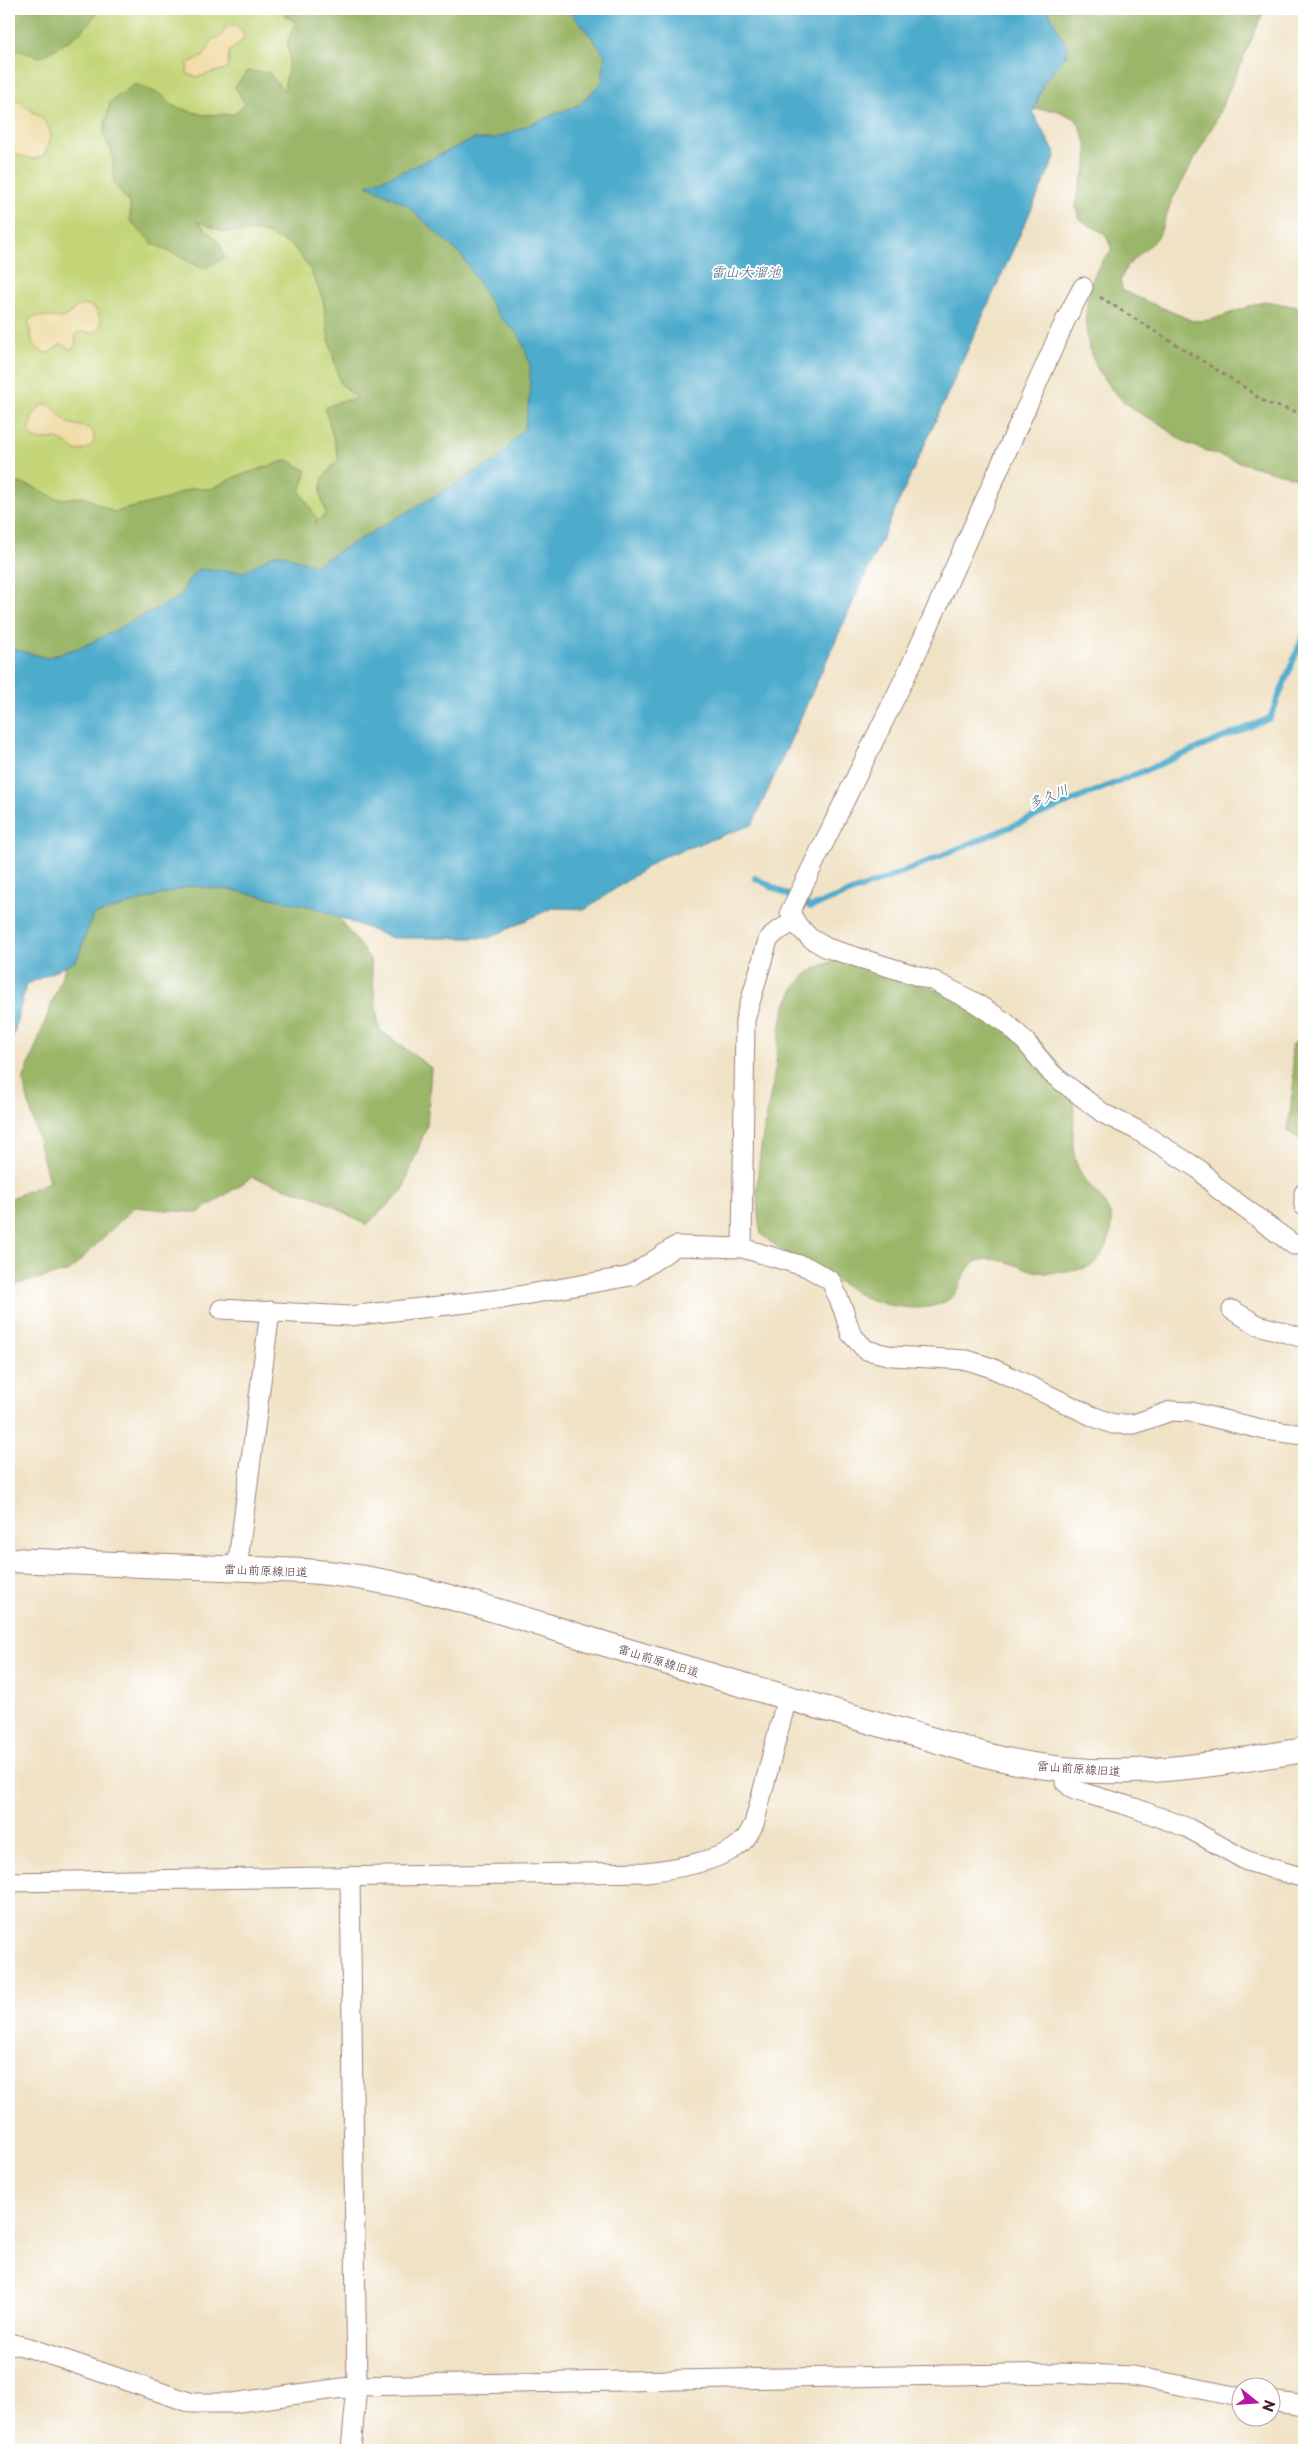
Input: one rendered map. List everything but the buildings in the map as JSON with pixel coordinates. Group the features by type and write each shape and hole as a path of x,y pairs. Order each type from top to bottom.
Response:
{"street":[{"path":"742,1248 745,1020 768,940 792,917 800,891 912,662 1066,319 1083,287"},
{"path":"792,917 810,938 827,948 934,982 974,1002 1005,1022 1024,1040 1052,1074 1104,1114 1137,1130 1200,1170 1217,1188 1294,1245 1304,1244"},
{"path":"1304,1192 1304,1206"},
{"path":"221,1309 349,1316 502,1299 631,1276 676,1246 742,1248 807,1267 831,1281 843,1308 851,1334 866,1350 892,1356 967,1360 992,1368 1092,1416 1114,1424 1134,1424 1171,1411 1191,1412 1265,1430 1304,1435"},
{"path":"1232,1310 1258,1325 1304,1338"},
{"path":"238,1569 270,1311"},
{"name":"雷山前原線旧道","path":"9,1560 348,1574 412,1587 787,1698 1011,1761 1068,1770 1167,1770 1304,1750"},
{"path":"9,1882 646,1872 676,1868 704,1861 743,1841 754,1824 787,1698"},
{"path":"1068,1770 1065,1782 1074,1790 1132,1807 1188,1828 1247,1860 1304,1878"},
{"path":"350,1876 357,2386 351,2450"},
{"path":"9,2343 30,2348 192,2403 232,2403 357,2386 1058,2373 1133,2376 1230,2395"},
{"path":"1280,2402 1304,2406"}],"path":[{"path":"1083,287 1244,387 1266,403 1304,414"}],"green space":[{"path":"9,9 501,9 409,252 337,532 9,616"},
{"path":"9,9 98,9 88,25 81,31 41,57 15,50 9,38"},
{"path":"285,9 586,9 621,72 552,358 522,456 298,579 9,670 9,481 31,486 58,499 84,497 114,512 167,499 191,488 211,489 235,477 288,460 307,471 300,491 317,519 315,525 326,513 321,496 322,484 327,472 339,459 325,408 341,401 358,399 340,383 329,340 323,300 310,269 293,246 262,232 224,232 197,221 220,243 224,258 204,269 152,243 130,221 130,205 114,183 112,152 103,134 110,102 135,84 162,95 173,106 203,115 234,114 245,104 235,87 247,71 269,73 284,91 290,55 287,46 290,33 297,23 284,15"},
{"path":"963,9 1265,9 1214,124 1171,202 1159,236 1127,266 1120,281 1123,291 1193,321 1211,320 1265,301 1304,308 1304,480 1233,460 1187,443 1124,402 1105,381 1092,357 1088,344 1086,315 1090,288 1096,271 1112,250 1104,234 1080,219 1076,209 1077,195 1088,157 1083,134 1076,119 1056,110 1026,109"},
{"path":"177,871 315,887 370,959 379,1029 431,1068 427,1125 402,1192 366,1225 321,1199 252,1177 198,1213 134,1207 70,1271 9,1286 9,1199 49,1182 23,1081 91,898"},
{"path":"841,959 1006,1013 1031,1033 1052,1055 1068,1081 1072,1096 1074,1112 1073,1145 1077,1165 1088,1184 1102,1200 1111,1217 1112,1227 1109,1240 1098,1260 1092,1265 1079,1269 1047,1273 997,1260 981,1260 975,1262 970,1267 957,1291 948,1300 929,1307 906,1308 884,1304 859,1295 828,1275 785,1252 761,1234 758,1213 758,1170 783,1016 794,989 808,973 827,963"},
{"path":"1304,1034 1304,1142 1288,1131 1294,1080 1291,1046"}],"sand":[{"path":"235,24 242,31 244,39 229,52 228,68 198,77 187,74 188,63 204,56 212,40 222,36 224,29"},
{"path":"9,97 22,103 47,124 50,142 42,157 32,159 9,153"},
{"path":"88,305 95,308 102,321 94,333 78,332 75,336 76,346 71,349 61,344 49,353 42,352 33,345 28,321 35,316 63,318 79,306"},
{"path":"49,404 68,423 91,429 94,442 89,448 75,451 68,444 55,438 46,440 34,439 29,432 32,417 41,405"}],"water":[{"name":"雷山大溜池","path":"567,9 1043,9 1049,12 1069,51 1044,83 1033,113 1056,155 752,825 660,858 586,909 552,908 489,938 392,938 313,907 231,890 190,886 93,915 76,961 26,985 9,1047 9,648 47,658 84,646 181,596 188,580 200,569 243,572 277,553 315,565 497,460 525,427 530,394 530,364 520,336 498,315 462,256 405,204 367,185 418,165 473,139 494,139 580,104 602,82 605,55"}],"waterway":[{"name":"多久川","path":"755,878 811,907 883,880 1270,718 1304,634"}]}
